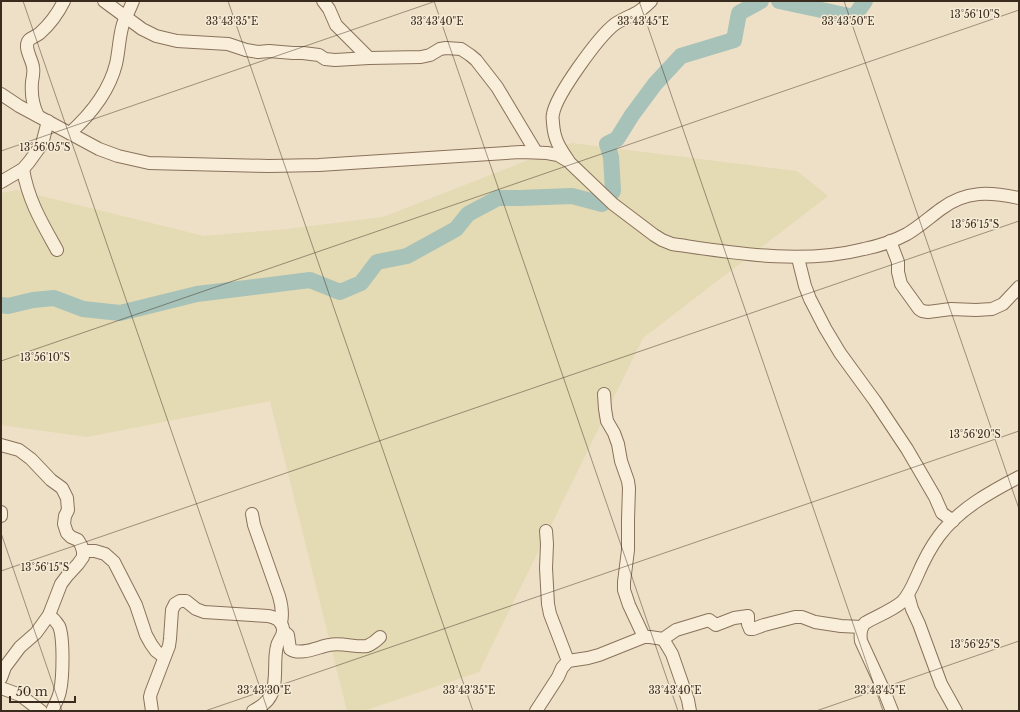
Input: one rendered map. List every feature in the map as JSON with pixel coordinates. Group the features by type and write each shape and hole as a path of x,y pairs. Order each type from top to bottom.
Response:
{"street":[{"path":"1,182 23,169 42,144 43,119 35,109 33,101 33,66 28,53 27,44 29,40 39,34 56,15 64,1"},
{"path":"104,1 142,29 156,36 177,42 228,44 258,52 269,51 303,53 319,55 325,59 335,60 421,57 446,48 456,48 465,51 476,60 497,87 536,152"},
{"path":"70,133 92,111 110,82 116,64 123,25 133,1"},
{"path":"323,1 329,9 336,25 369,58"},
{"path":"568,161 556,141 553,130 552,115 556,104 579,67 602,37 614,24 644,8 651,1"},
{"path":"1,94 19,106 99,149 118,156 149,163 269,166 521,152 536,152 558,155 568,161 613,204 662,240 672,244 735,252 798,258 852,252 904,236 954,200 989,193 1019,198"},
{"path":"23,169 26,185 35,210 56,250"},
{"path":"890,241 898,262 898,272 901,284 922,311 992,309 1003,304 1019,287"},
{"path":"798,258 810,299 825,328 840,352 902,440 935,497 942,514 953,521"},
{"path":"604,394 608,421 618,444 621,461 628,480 629,488 628,550 624,590 644,638"},
{"path":"1,445 19,450 31,459 51,480 62,488 67,498 68,510 65,516 64,524 67,533 71,537 78,540 82,545 83,550 83,557 61,584 49,614 36,633 20,647 5,667 1,678"},
{"path":"536,711 562,668 568,661 599,655 644,638 650,637 662,639 676,630 709,620 716,625 734,618 748,616 748,624 750,629 795,617 802,617 815,622 842,626 862,626 903,601 908,595 936,540 953,521 982,497 1019,477"},
{"path":"252,514 254,526 282,607 281,638 277,644 273,689 266,702 253,711"},
{"path":"546,530 548,604 550,614 568,661"},
{"path":"83,550 95,550 105,554 114,562 136,604 146,635 156,651 164,657"},
{"path":"908,595 909,602 920,624 941,684 956,711"},
{"path":"152,711 150,697 170,639 172,610 174,604 180,601 186,601 196,609 204,612 268,616 277,619 288,635 290,649 294,651 300,652 335,644 368,646 376,642 380,637"},
{"path":"49,614 58,626 62,641 62,683 52,711"},
{"path":"862,626 860,636 892,711"},
{"path":"662,639 672,654 688,700 690,711"},
{"path":"1,688 20,695 42,711"}],"shaded area":[{"path":"572,143 797,171 828,196 643,338 479,672 363,711 347,711 270,401 87,437 1,425 1,193 17,190 204,236 287,229 383,217"}],"waterway":[{"path":"1,305 8,306 33,300 54,298 83,309 120,313 197,294 310,280 340,292 361,283 377,262 407,256 456,229 468,214 498,198 572,196 602,204 613,191 611,157 607,144 617,139 632,115 655,84 681,56 734,40 739,13 761,1"},
{"path":"779,1 854,17 865,1"}]}
